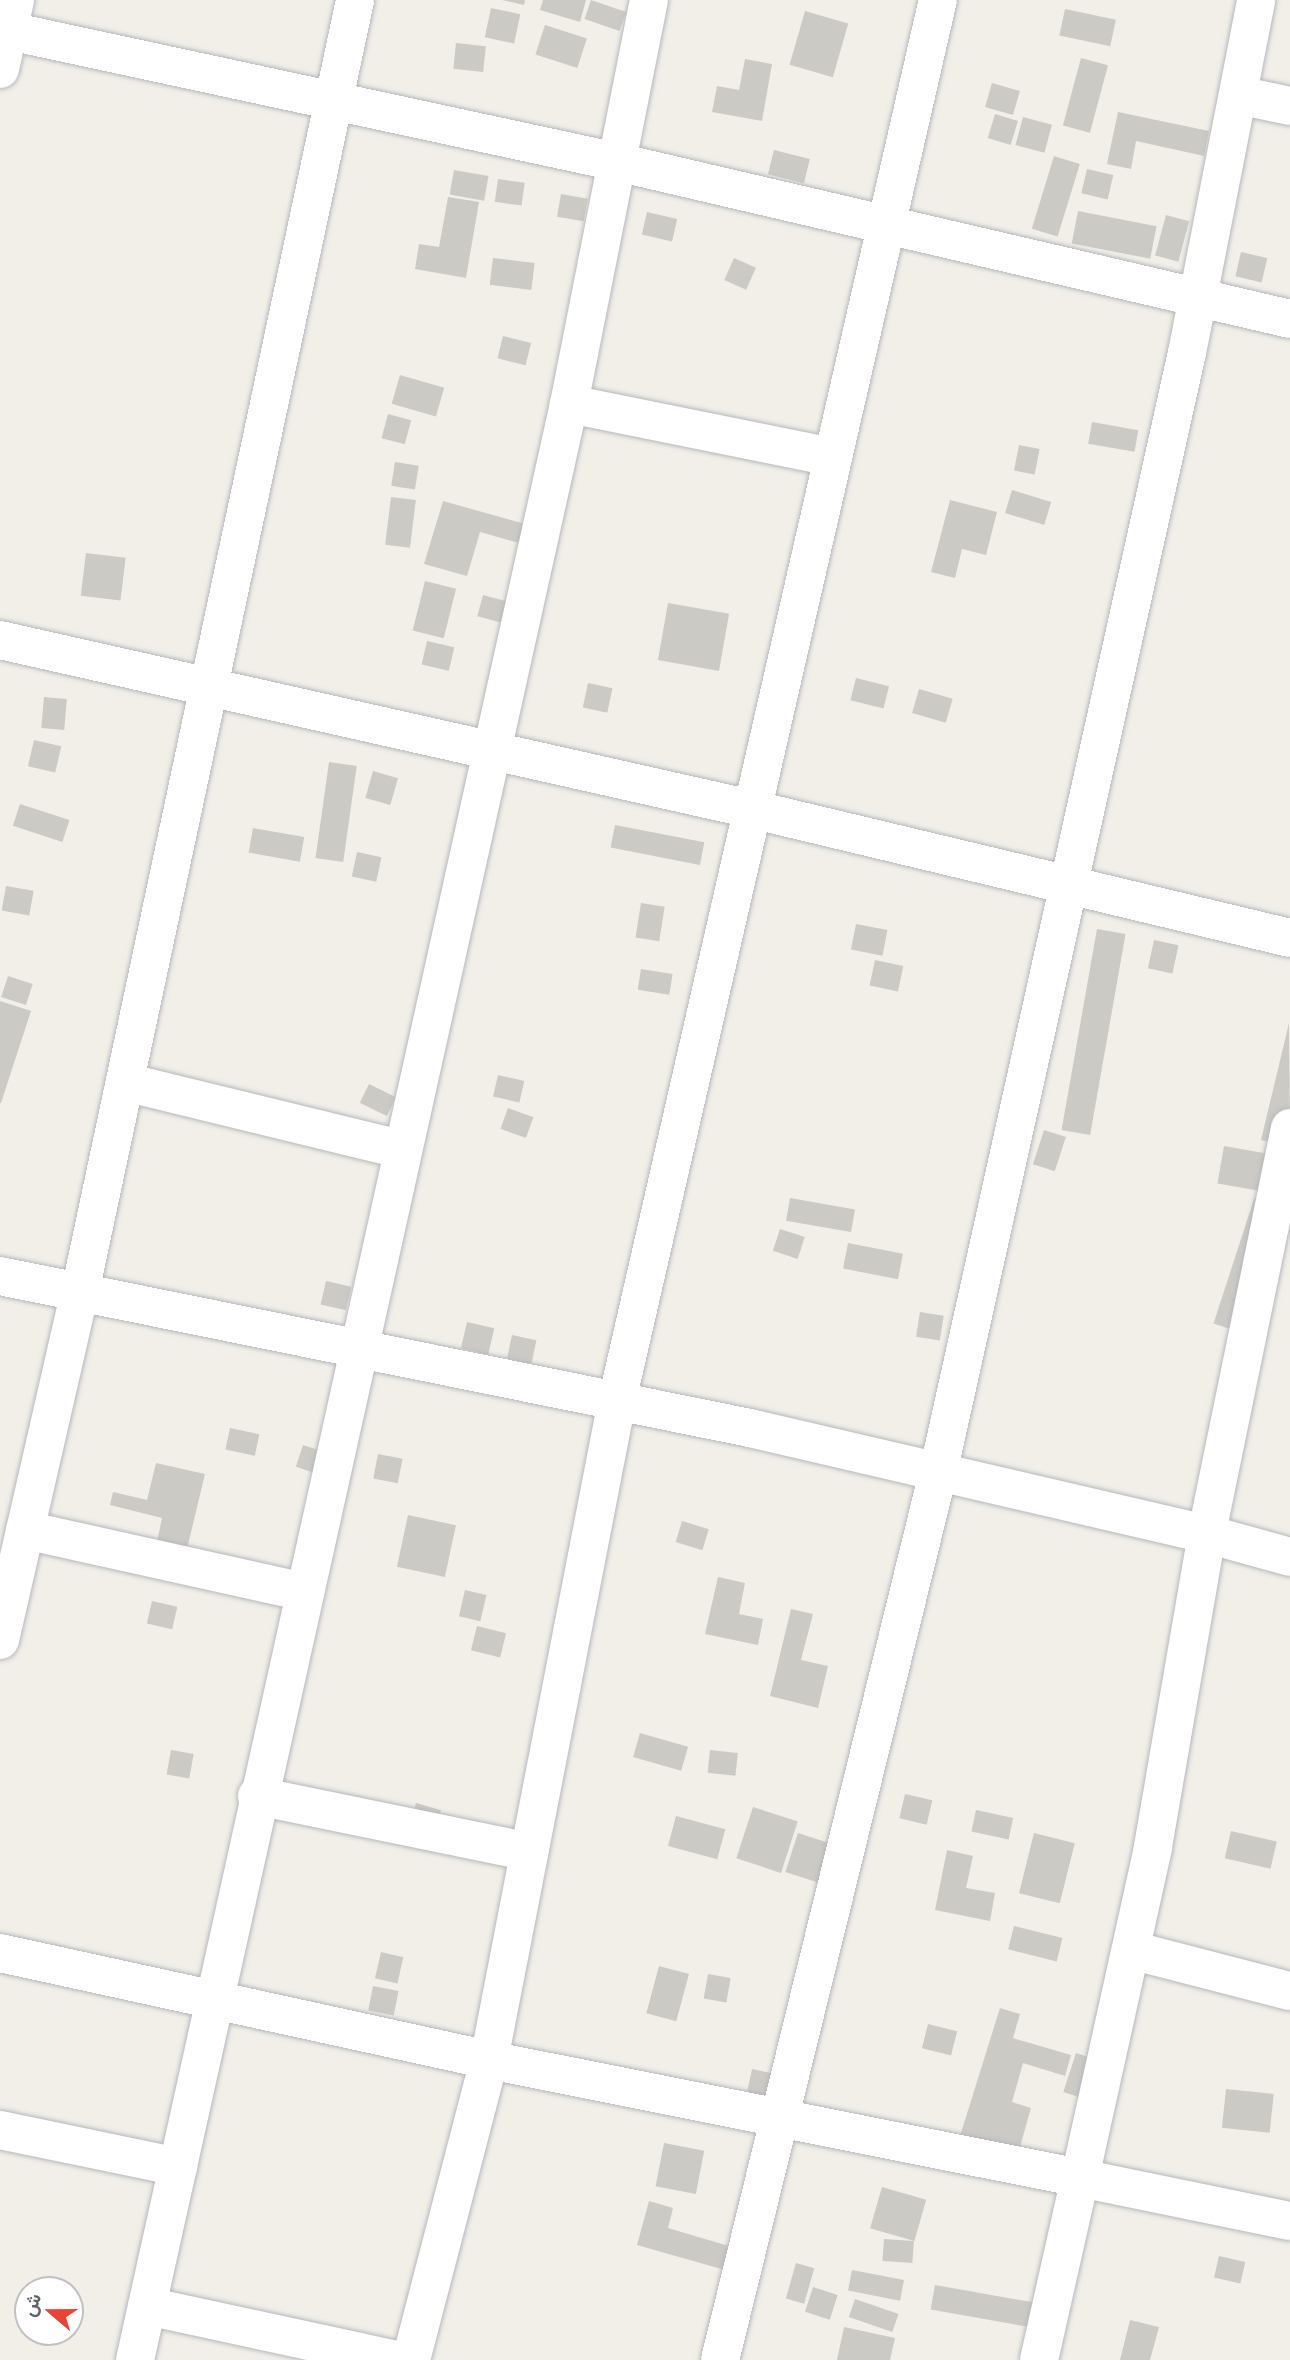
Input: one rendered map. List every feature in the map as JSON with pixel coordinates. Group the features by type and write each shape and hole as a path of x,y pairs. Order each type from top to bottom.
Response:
{"street":[{"path":"0,1640 80,1292 355,0"},
{"path":"135,2360 257,1796 360,1347 569,404 649,0"},
{"path":"411,2360 489,2060 617,1401 939,0"},
{"path":"720,2360 938,1473 1198,298 1256,0"},
{"path":"0,69 8,20 334,103 617,162 1290,319"},
{"path":"1238,95 1290,106"},
{"path":"569,404 833,457"},
{"path":"0,640 751,809 1290,938"},
{"path":"125,1082 403,1150"},
{"path":"1039,2360 1131,1950 1208,1534 1290,1128"},
{"path":"0,1276 617,1401 1208,1534 1290,1557"},
{"path":"25,1530 305,1592"},
{"path":"257,1796 529,1852"},
{"path":"1131,1950 1290,1991"},
{"path":"0,1953 489,2060 1290,2221"},
{"path":"0,2130 178,2167"},
{"path":"147,2306 397,2360"}],"building":[{"path":"502,0 525,0 524,5"},
{"path":"543,0 586,0 580,22 540,10"},
{"path":"591,0 626,12 619,31 584,19"},
{"path":"491,8 520,14 514,44 485,37"},
{"path":"1065,9 1116,20 1110,46 1059,35"},
{"path":"805,11 848,23 833,77 790,65"},
{"path":"545,25 587,39 577,68 535,54"},
{"path":"456,43 486,46 483,72 453,69"},
{"path":"1081,58 1108,65 1090,133 1063,126"},
{"path":"745,59 772,64 762,121 712,112 717,86 739,90"},
{"path":"992,83 1020,91 1013,115 985,107"},
{"path":"1118,112 1209,131 1204,156 1136,141 1131,169 1107,164"},
{"path":"995,114 1018,121 1011,145 988,138"},
{"path":"1023,117 1052,125 1044,153 1015,145"},
{"path":"774,150 810,159 804,183 768,174"},
{"path":"1054,156 1080,164 1058,237 1032,229"},
{"path":"1087,169 1113,175 1108,199 1081,193"},
{"path":"454,170 488,176 484,201 450,195"},
{"path":"498,179 525,183 522,206 495,202"},
{"path":"561,194 588,199 584,221 557,217"},
{"path":"448,197 479,202 466,278 415,269 419,244 439,247"},
{"path":"1078,211 1157,226 1150,259 1072,243"},
{"path":"647,212 677,219 672,241 642,234"},
{"path":"1166,215 1189,221 1178,262 1155,256"},
{"path":"1241,252 1267,258 1262,282 1235,276"},
{"path":"493,258 535,263 531,290 490,285"},
{"path":"734,258 756,268 746,290 724,280"},
{"path":"503,336 531,343 526,365 497,358"},
{"path":"400,375 444,388 436,417 392,404"},
{"path":"388,414 411,420 405,444 382,438"},
{"path":"1092,422 1138,430 1134,452 1088,444"},
{"path":"1019,445 1040,449 1035,475 1014,471"},
{"path":"395,462 419,466 415,489 391,486"},
{"path":"1012,490 1051,502 1044,525 1005,513"},
{"path":"391,497 416,500 410,548 385,545"},
{"path":"950,500 997,512 986,555 962,549 955,578 931,572"},
{"path":"443,501 525,524 519,543 480,532 467,576 424,564"},
{"path":"86,553 126,558 120,601 81,596"},
{"path":"425,581 456,589 444,638 413,630"},
{"path":"483,595 509,602 503,623 477,616"},
{"path":"668,603 729,614 719,671 658,660"},
{"path":"427,641 454,647 449,671 422,664"},
{"path":"856,678 889,686 883,709 850,700"},
{"path":"588,683 612,688 607,713 583,707"},
{"path":"919,689 953,699 946,723 912,713"},
{"path":"44,697 67,699 64,730 41,728"},
{"path":"34,740 61,746 55,773 28,766"},
{"path":"329,762 357,766 343,862 316,858"},
{"path":"373,771 398,778 390,805 365,798"},
{"path":"20,804 69,820 62,842 13,826"},
{"path":"615,825 704,842 700,865 611,848"},
{"path":"253,828 304,837 300,862 249,853"},
{"path":"357,852 381,857 376,882 352,876"},
{"path":"6,886 34,891 29,915 2,911"},
{"path":"641,903 665,907 659,941 636,938"},
{"path":"856,924 887,930 882,956 851,950"},
{"path":"1097,929 1126,934 1090,1135 1062,1130"},
{"path":"1154,940 1178,945 1172,974 1148,968"},
{"path":"875,960 903,966 898,991 870,985"},
{"path":"641,969 673,974 669,995 638,990"},
{"path":"8,976 33,984 26,1005 1,997"},
{"path":"0,1001 31,1011 1,1103 0,1103"},
{"path":"1289,1023 1290,1134 1287,1146 1261,1140"},
{"path":"498,1075 524,1081 519,1103 493,1096"},
{"path":"369,1084 396,1097 387,1116 360,1103"},
{"path":"508,1108 533,1117 526,1138 500,1129"},
{"path":"1044,1130 1066,1137 1055,1171 1033,1164"},
{"path":"1224,1146 1280,1156 1274,1193 1217,1183"},
{"path":"790,1198 855,1209 851,1232 786,1221"},
{"path":"1254,1199 1281,1208 1240,1332 1214,1324"},
{"path":"780,1229 805,1237 798,1259 773,1251"},
{"path":"848,1243 903,1254 898,1279 843,1269"},
{"path":"326,1281 351,1287 346,1310 321,1304"},
{"path":"920,1312 944,1316 940,1340 916,1337"},
{"path":"467,1322 494,1328 488,1355 461,1348"},
{"path":"512,1335 536,1340 531,1364 507,1358"},
{"path":"230,1428 259,1434 255,1456 225,1450"},
{"path":"303,1445 328,1453 321,1475 296,1467"},
{"path":"378,1454 403,1459 398,1483 373,1479"},
{"path":"156,1463 205,1474 187,1549 157,1542 162,1518 110,1505 113,1492 147,1500"},
{"path":"408,1515 456,1525 445,1577 397,1567"},
{"path":"682,1521 709,1529 702,1550 676,1542"},
{"path":"718,1577 745,1583 739,1614 763,1619 758,1645 705,1634"},
{"path":"465,1590 486,1595 480,1621 459,1616"},
{"path":"152,1601 177,1607 172,1629 147,1623"},
{"path":"791,1609 813,1614 801,1660 828,1666 818,1708 770,1696"},
{"path":"477,1626 506,1633 500,1658 471,1650"},
{"path":"640,1733 688,1747 681,1771 633,1757"},
{"path":"171,1750 194,1754 189,1779 167,1775"},
{"path":"710,1750 738,1753 735,1776 708,1773"},
{"path":"905,1794 932,1800 927,1825 899,1818"},
{"path":"416,1803 441,1810 435,1832 410,1825"},
{"path":"753,1807 798,1822 781,1873 736,1858"},
{"path":"976,1810 1013,1818 1009,1839 971,1832"},
{"path":"676,1816 725,1829 717,1859 668,1846"},
{"path":"1231,1831 1277,1842 1270,1869 1225,1858"},
{"path":"798,1833 836,1845 823,1884 785,1872"},
{"path":"1034,1833 1075,1843 1060,1903 1019,1893"},
{"path":"947,1850 973,1856 966,1888 995,1893 990,1921 935,1910"},
{"path":"1014,1926 1063,1938 1057,1961 1008,1949"},
{"path":"381,1952 403,1957 397,1983 375,1978"},
{"path":"659,1966 689,1974 676,2021 646,2013"},
{"path":"708,1974 731,1978 726,2003 704,1999"},
{"path":"373,1986 399,1991 394,2016 368,2011"},
{"path":"1000,2008 1020,2014 1013,2038 1071,2055 1065,2076 1023,2063 1012,2102 1031,2108 1018,2154 960,2136"},
{"path":"928,2024 957,2031 951,2056 922,2048"},
{"path":"1076,2053 1106,2063 1094,2102 1063,2092"},
{"path":"752,2069 775,2074 770,2099 747,2094"},
{"path":"1226,2089 1274,2094 1270,2133 1222,2128"},
{"path":"664,2143 704,2151 696,2194 656,2186"},
{"path":"882,2187 926,2200 914,2241 870,2228"},
{"path":"649,2201 673,2208 668,2228 732,2247 725,2270 637,2245"},
{"path":"884,2239 914,2241 912,2263 882,2261"},
{"path":"1219,2256 1245,2262 1240,2284 1214,2277"},
{"path":"796,2263 814,2268 804,2304 786,2299"},
{"path":"852,2270 904,2280 900,2301 848,2291"},
{"path":"935,2285 1040,2304 1036,2328 931,2310"},
{"path":"813,2287 838,2295 830,2320 805,2312"},
{"path":"855,2299 898,2314 892,2332 849,2317"},
{"path":"1130,2320 1159,2327 1150,2360 1120,2360"},
{"path":"844,2327 895,2338 890,2360 837,2360"}]}
